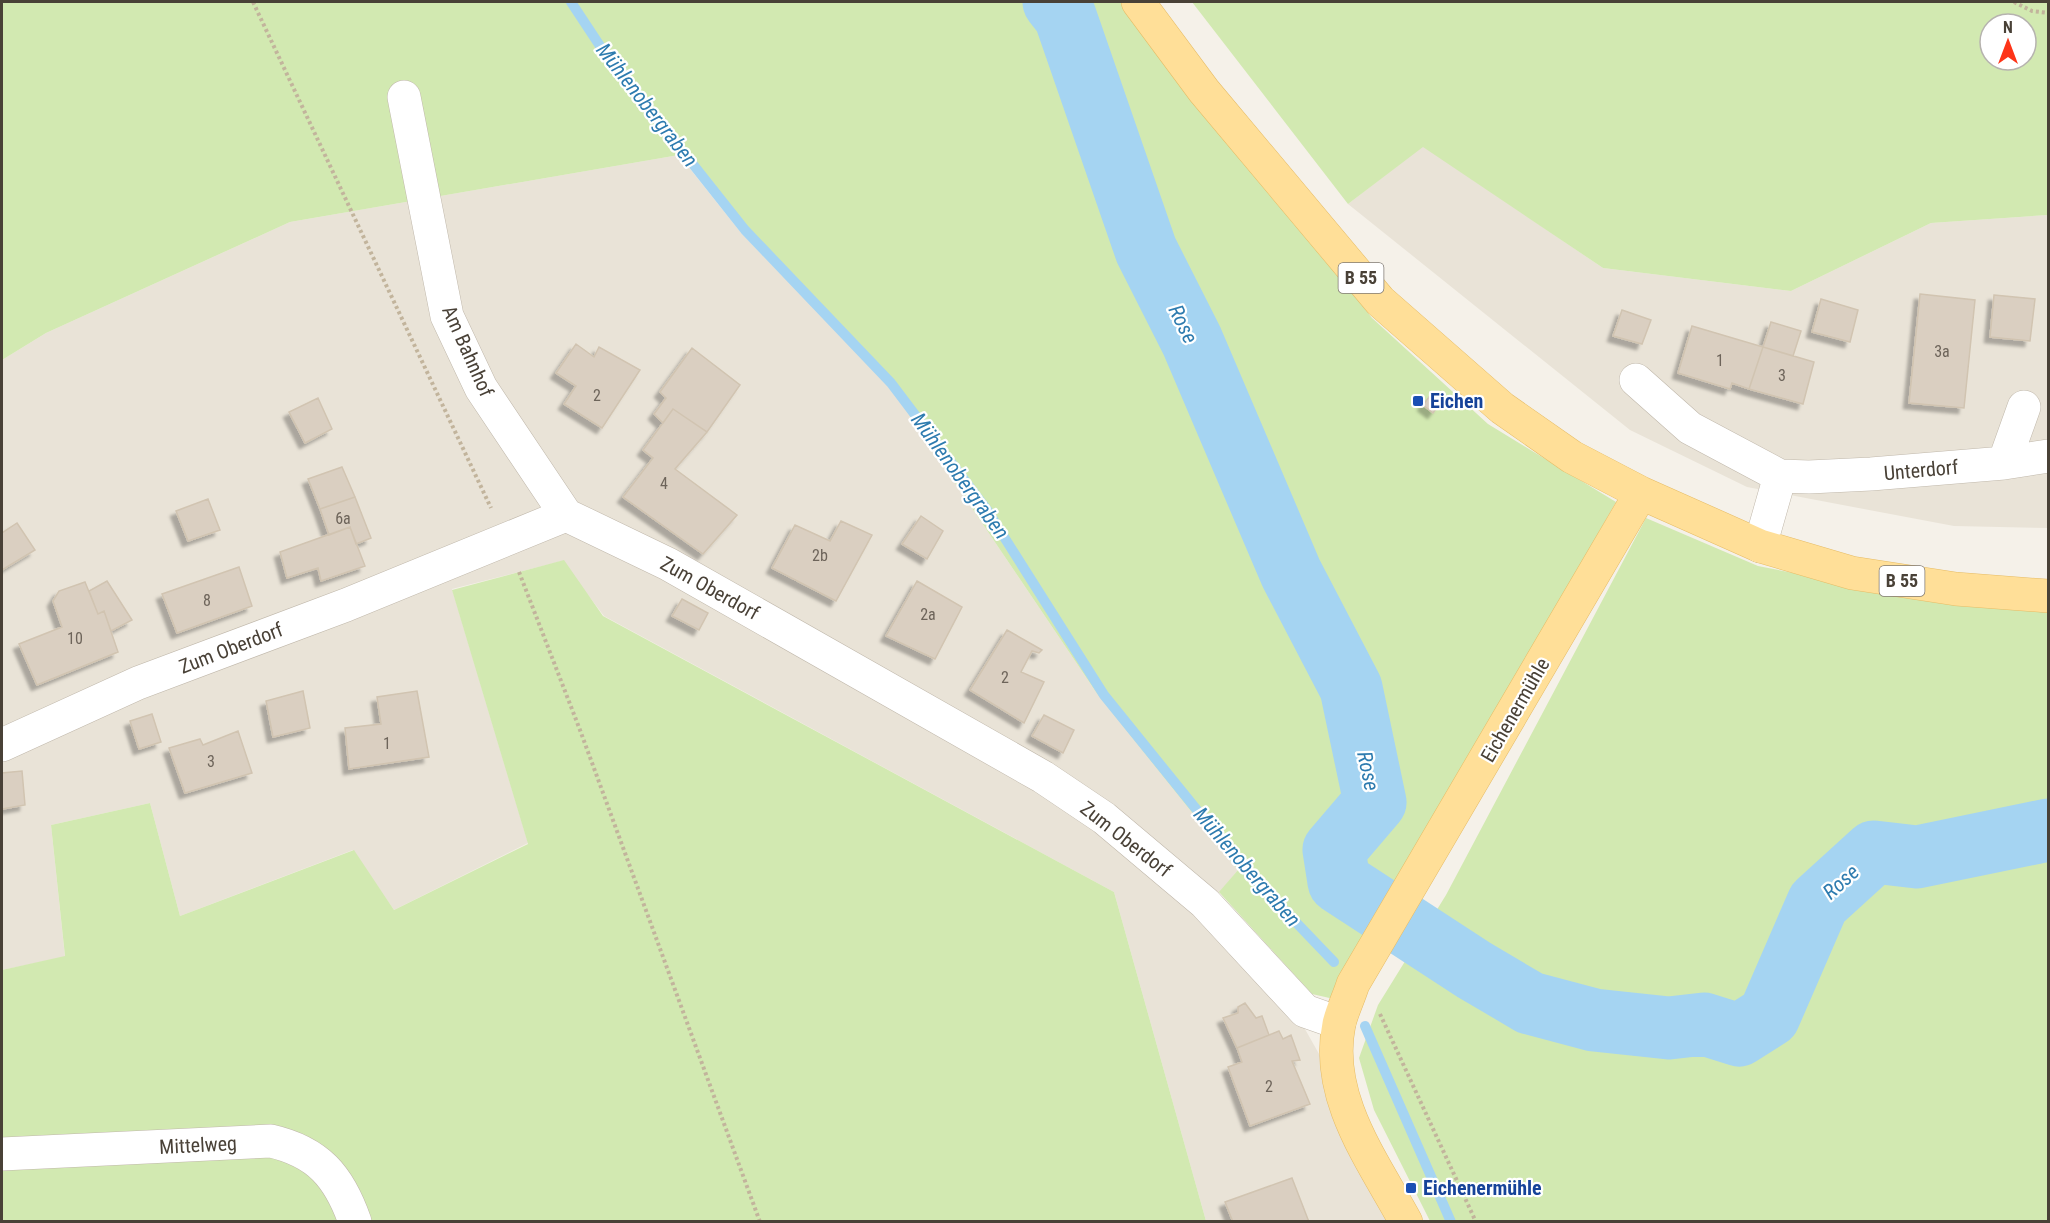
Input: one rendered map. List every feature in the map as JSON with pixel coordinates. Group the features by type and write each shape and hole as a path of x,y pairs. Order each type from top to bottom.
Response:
{"main road":[{"name":"B 55","path":"1138,2 1204,91 1380,301 1502,408 1572,457 1641,493 1760,546 1852,573 1956,589 2049,596"},
{"name":"Eichenermühle","path":"1406,1221 1342,1101 1336,1067 1340,1023 1353,984 1425,867 1641,493"}],"street":[{"name":"Am Bahnhof","path":"404,97 447,316 481,388 566,515"},
{"name":"Unterdorf","path":"1636,380 1690,428 1780,476 1820,477 2004,463 2049,456"},
{"path":"2004,463 2024,407"},
{"path":"1760,546 1780,476"},
{"name":"Zum Oberdorf","path":"2,745 138,683 335,609 566,515 668,564 1043,777 1104,818 1205,903 1305,1011 1340,1023"},
{"name":"Mittelweg","path":"2,1154 271,1141 296,1147 318,1160 345,1195 355,1221"}],"path":[{"path":"253,2 506,540 580,730 759,1221"},
{"path":"2014,2 2032,10 2049,13"},
{"path":"1361,973 1476,1221"}],"shaded area":[{"path":"1423,146 1603,268 1791,291 1931,223 2048,215 2048,528 1954,526 1747,487 1630,430 1348,204"},
{"path":"679,155 742,234 889,385 1098,695 1238,870 1205,910 1297,1015 1353,1114 1406,1221 1206,1221 1114,892 604,616 562,561 452,589 528,843 394,910 353,850 180,916 150,803 51,825 65,957 2,970 2,360 46,333 290,222"}],"green space":[{"path":"2,2 1123,2 1372,318 1488,424 1616,502 1334,999 1312,994 1219,892 1238,870 1098,695 889,385 679,155 290,222 46,333 2,360"},
{"path":"1192,2 2048,2 2048,215 1931,223 1791,291 1603,268 1423,147 1348,204"},
{"path":"1646,518 1758,566 1960,606 2048,608 2048,1221 1430,1221 1374,1110 1359,1058 1378,1005 1446,895"},
{"path":"564,560 603,616 1114,892 1206,1221 2,1221 2,970 65,956 51,825 150,803 180,916 354,850 394,910 528,844 452,590"}],"building":[{"path":"1920,294 1975,300 1964,408 1909,403"},
{"path":"1994,295 2035,299 2030,341 1990,337"},
{"path":"1821,299 1858,310 1850,342 1812,332"},
{"path":"1622,310 1651,320 1642,344 1613,336"},
{"path":"1771,322 1801,331 1793,356 1763,347"},
{"path":"1692,326 1763,347 1749,389 1732,383 1730,389 1678,373"},
{"path":"576,344 594,357 599,347 640,370 602,428 564,404 576,386 556,373"},
{"path":"1763,347 1814,362 1803,404 1749,389"},
{"path":"692,348 740,385 707,432 673,409 663,423 654,414 666,398 660,392"},
{"path":"1429,397 1439,405 1433,413 1423,405"},
{"path":"318,398 332,429 305,443 289,412"},
{"path":"673,409 707,432 675,469 737,515 703,554 623,497 653,458 643,450"},
{"path":"342,467 355,497 320,509 308,479"},
{"path":"355,497 371,538 356,544 350,527 329,535 320,509"},
{"path":"208,499 220,530 188,541 176,511"},
{"path":"921,516 943,531 927,559 902,544"},
{"path":"841,521 872,535 836,601 772,568 795,525 830,541"},
{"path":"17,523 35,550 2,570 2,533"},
{"path":"350,527 365,566 321,581 318,568 287,578 280,552"},
{"path":"239,567 252,606 177,633 162,594"},
{"path":"107,581 132,620 111,631 104,611 98,614 89,591"},
{"path":"917,581 962,607 935,659 886,636"},
{"path":"85,582 98,614 104,611 118,652 37,685 19,644 62,627 53,601 59,591"},
{"path":"682,599 708,613 699,630 672,616"},
{"path":"1007,630 1042,650 1039,653 1032,651 1021,672 1044,682 1024,723 970,690"},
{"path":"303,691 310,728 273,737 266,701"},
{"path":"417,691 429,757 349,769 345,728 381,724 377,697"},
{"path":"152,714 161,742 139,749 130,721"},
{"path":"1044,715 1074,730 1063,753 1032,736"},
{"path":"238,731 252,773 185,793 169,748 200,739 203,745"},
{"path":"22,771 25,805 2,809 2,773"},
{"path":"1245,1003 1256,1018 1262,1016 1269,1035 1237,1048 1223,1018 1238,1013 1238,1007"},
{"path":"1279,1031 1283,1039 1291,1035 1300,1060 1292,1061 1310,1104 1250,1126 1228,1067 1242,1062 1237,1048"},
{"path":"1292,1178 1309,1222 1233,1222 1225,1202"}],"waterway":[{"name":"Mühlenobergraben","path":"571,2 604,52 745,230 891,383 987,510 1104,695 1243,867 1334,962"},
{"name":"Rose","path":"1054,2 1065,16 1146,250 1192,341 1291,573 1351,688 1375,802 1334,850 1339,882 1474,970 1530,1003 1594,1020 1669,1028 1704,1024 1739,1035 1769,1016 1818,903 1874,852 1917,857 2048,830"},
{"name":"Mühlenobergraben","path":"1365,1026 1451,1222"}],"place":[{"name":"Eichen","path":"1418,401"},
{"name":"Eichenermühle","path":"1411,1188"}]}
